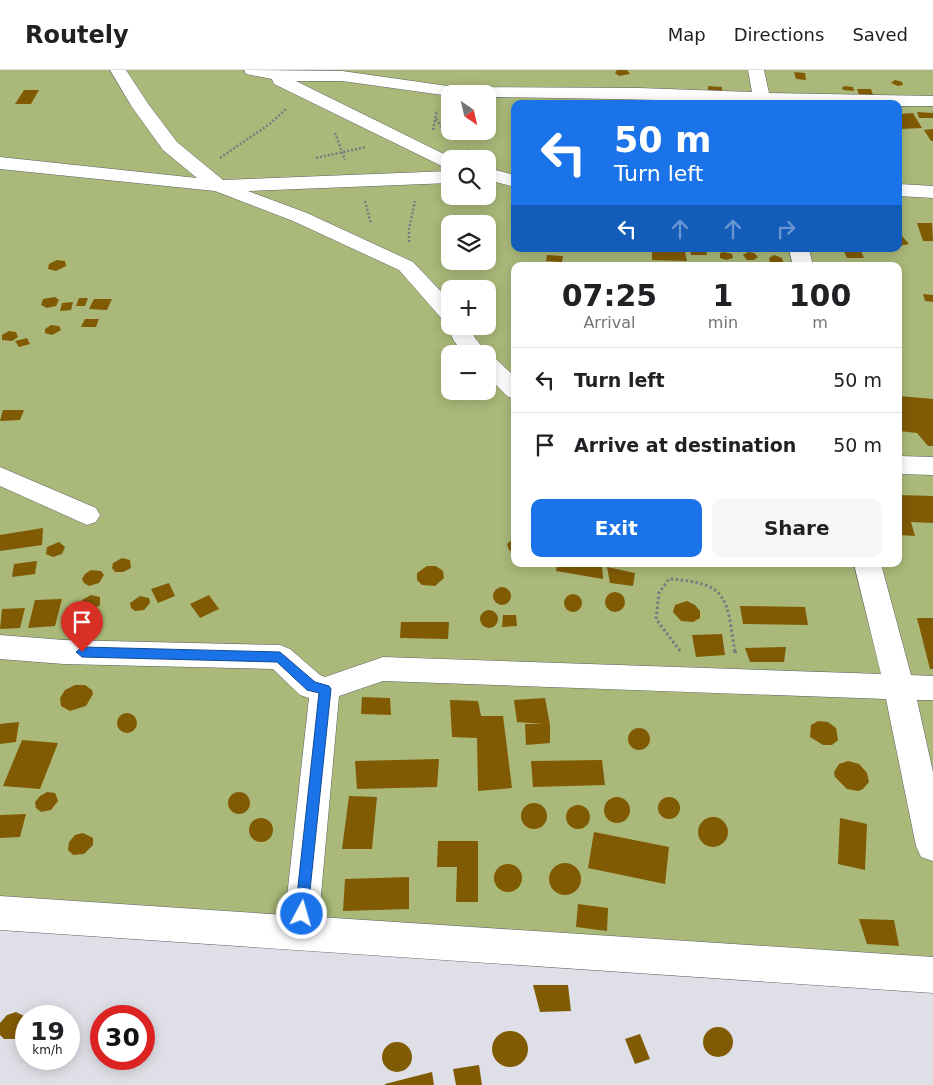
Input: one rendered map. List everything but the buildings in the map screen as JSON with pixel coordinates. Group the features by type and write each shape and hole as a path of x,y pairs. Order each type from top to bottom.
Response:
{"street":[{"path":"118,70 141,107 170,146 212,181 300,217 406,266 441,304"},
{"path":"756,70 762,100"},
{"path":"256,71 280,76 342,76 455,92 639,93 747,100"},
{"path":"256,71 302,90 441,160"},
{"path":"902,101 933,101"},
{"path":"0,164 212,181 441,177"},
{"path":"496,175 511,176"},
{"path":"496,177 511,180"},
{"path":"902,190 933,192"},
{"path":"496,372 511,387"},
{"path":"902,465 933,466"},
{"path":"0,476 87,515"},
{"path":"869,567 899,687 933,846"},
{"path":"0,646 64,652 280,657 311,686 325,689 383,669 933,688"},
{"path":"300,933 325,689"},
{"path":"0,913 933,975"}],"path":[{"path":"212,181 216,161 271,123 302,90"},
{"path":"704,681 656,619 659,593 669,579 703,582 717,590 726,600 740,682"}],"green space":[{"path":"0,70 933,70 933,976 0,914"}],"route":[{"path":"82,652 280,657 311,686 325,689 302,914"}]}
